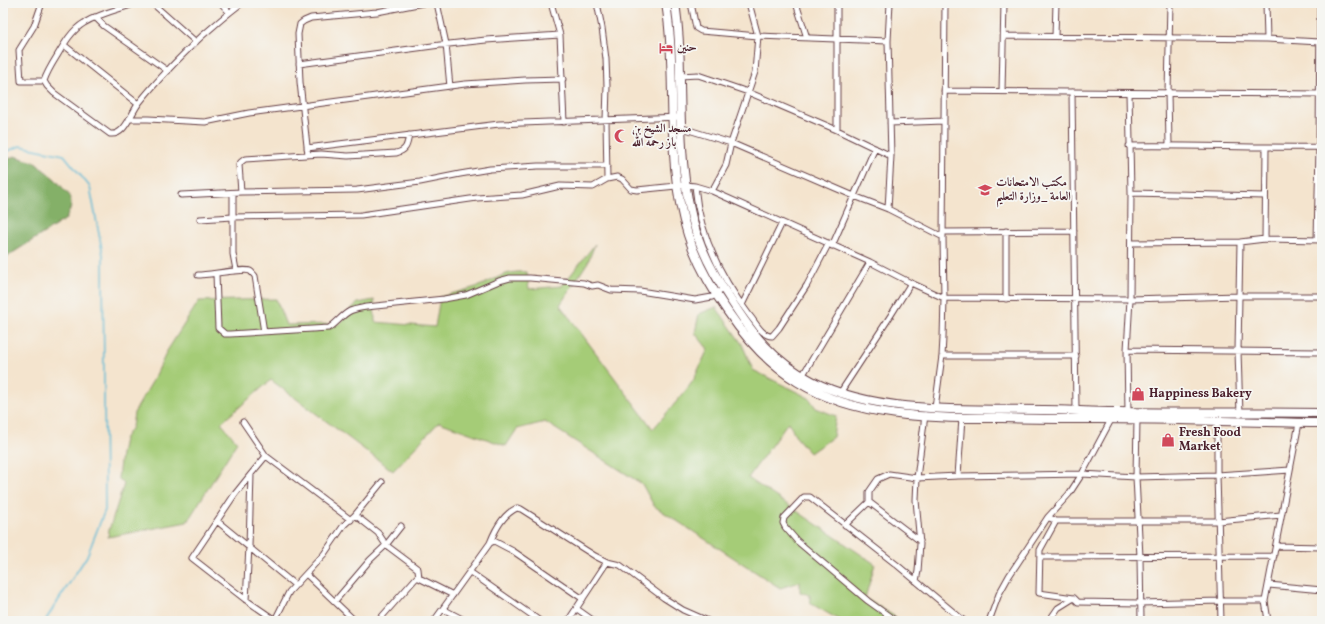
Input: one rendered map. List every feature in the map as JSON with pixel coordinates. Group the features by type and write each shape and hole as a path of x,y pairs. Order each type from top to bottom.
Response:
{"main road":[{"path":"666,3 684,218 694,250 708,280 716,294 737,311"},
{"path":"675,3 679,37 680,76 676,121"},
{"path":"682,185 696,232 708,261 723,289 755,335 762,349 789,367 800,379 827,397 858,407 878,411 925,412 935,408 1076,410 1113,416"},
{"path":"800,379 840,392 880,402 962,418 1113,416 1134,414 1240,412 1322,413"},
{"path":"1134,414 1217,421 1322,423"}],"street":[{"path":"42,3 34,26 19,50 21,81 44,81"},
{"path":"136,3 95,17 79,27 64,45 46,74 44,81 54,93 110,134 115,135 121,132 138,104 178,59 229,12 242,3"},
{"path":"152,3 196,42"},
{"path":"221,3 229,12"},
{"path":"308,155 299,64 298,34 300,24 311,18 377,12 395,6 423,3"},
{"path":"437,3 446,44 450,86"},
{"path":"551,3 560,35 564,122"},
{"path":"597,3 606,59 607,179"},
{"path":"691,3 696,28 701,31 758,36 888,41"},
{"path":"712,191 726,165 731,143 755,72 758,36 749,3"},
{"path":"796,3 807,38"},
{"path":"837,3 837,130"},
{"path":"888,209 891,156 888,41 890,3"},
{"path":"935,408 942,356 944,298 943,234 945,3"},
{"path":"1002,91 1004,3"},
{"path":"1056,3 1056,36"},
{"path":"1169,145 1168,92 1170,3"},
{"path":"1266,3 1267,39"},
{"path":"1131,243 1240,242 1264,239 1320,240 1320,3"},
{"path":"95,17 104,26 168,71"},
{"path":"299,64 446,44 560,35"},
{"path":"1004,36 1267,39 1319,42"},
{"path":"64,45 138,104"},
{"path":"680,76 698,75 748,92 837,130 891,156"},
{"path":"129,119 205,122 249,113 450,86 525,80 563,79"},
{"path":"944,91 1320,94"},
{"path":"1072,92 1076,410"},
{"path":"1129,92 1131,243 1127,350 1134,414 1141,621"},
{"path":"307,148 499,124 606,120 676,121 888,209 943,234 1006,231 1074,231"},
{"path":"890,123 944,121"},
{"path":"241,192 239,165 245,159 322,154 348,156 396,153 403,151 406,147 409,135"},
{"path":"1130,146 1169,145 1266,148 1320,147"},
{"path":"695,186 701,223 710,250 722,274 737,311 761,331 772,336 779,328 807,285 830,244 854,196 875,148"},
{"path":"1264,239 1266,148"},
{"path":"182,195 241,192 357,190 420,182 490,169 538,166 607,166"},
{"path":"200,219 360,215 477,198 522,195 560,186 593,187 607,179 617,177 622,179 631,189 637,190 682,185 695,186 712,191 870,262 910,283 944,298 1130,299 1239,296 1322,296"},
{"path":"234,193 233,254 236,270"},
{"path":"1131,193 1265,196"},
{"path":"737,311 782,223"},
{"path":"1006,231 1006,299"},
{"path":"1240,242 1238,351 1240,421"},
{"path":"800,379 870,262"},
{"path":"198,275 216,274 243,269 250,271 254,276 264,332"},
{"path":"216,274 218,328 225,334 329,328 336,324 350,311 366,307 444,299 466,295 510,278 530,278 584,283 592,286 598,285 611,290 640,291 695,300 706,299 723,289"},
{"path":"840,392 891,315 910,283"},
{"path":"1127,350 1322,352"},
{"path":"942,356 1076,356"},
{"path":"916,581 920,541 916,500 917,478 925,412"},
{"path":"989,621 1004,584 1048,517 1069,494 1082,474 1113,416"},
{"path":"958,476 962,418"},
{"path":"1217,421 1218,556 1221,621"},
{"path":"243,422 266,456 351,520"},
{"path":"1267,620 1265,601 1299,423"},
{"path":"266,456 235,494 192,558 276,621 289,592 324,554 344,526 355,516 382,482"},
{"path":"845,525 869,502 869,492 878,479 889,474 917,478 1082,474 1136,477 1217,475 1290,470"},
{"path":"246,600 251,474"},
{"path":"896,621 868,600 797,541 784,527 784,518 804,497 810,497 964,621"},
{"path":"869,502 920,541"},
{"path":"434,621 490,543 507,514 517,508 595,556 606,562 620,565 664,598 683,610 708,621"},
{"path":"1048,517 1056,522 1138,522 1218,521 1281,515"},
{"path":"355,516 378,533 386,546 418,569 419,578"},
{"path":"217,521 295,586"},
{"path":"1056,522 1040,550 1039,593 1074,598 1078,602 1140,603 1265,601"},
{"path":"335,601 370,560 386,546 401,526"},
{"path":"490,543 494,541 502,545 584,599"},
{"path":"1276,546 1322,547"},
{"path":"1040,557 1274,556"},
{"path":"568,621 584,599 606,562"},
{"path":"470,572 540,621"},
{"path":"306,574 355,621"},
{"path":"378,621 414,579 419,578 453,595"},
{"path":"1269,585 1322,590"},
{"path":"1048,621 1058,608 1074,598"},
{"path":"443,609 466,621"},
{"path":"577,609 594,621"}],"green space":[{"path":"14,156 34,162 55,179 70,196 71,207 66,219 3,259 3,162"},
{"path":"595,244 588,262 560,305 653,429 693,381 708,349 695,333 699,314 716,307 742,344 753,370 809,398 816,408 836,416 833,437 810,453 797,438 788,422 748,478 875,564 865,598 902,621 841,621 810,603 810,595 800,592 800,582 780,588 654,506 642,484 545,422 517,429 506,446 439,422 393,471 271,380 221,423 237,442 187,522 108,537 124,484 118,478 121,454 124,439 132,427 134,413 156,375 167,351 199,301 276,299 286,325 339,324 358,303 374,300 375,322 435,327 440,297 479,286 507,274 519,272 527,272 529,289 562,286"}],"waterway":[{"path":"3,153 20,146 64,155 90,187 103,255 105,510 87,556 45,621"}],"place":[{"name":"حنين","path":"666,48"},
{"name":"مسجد الشيخ بن باز رحمه الله","path":"621,136"},
{"name":"مكتب الامتحانات العامة _وزارة التعليم","path":"985,190"},
{"name":"Happiness Bakery","path":"1138,394"},
{"name":"Fresh Food Market","path":"1168,440"}]}
